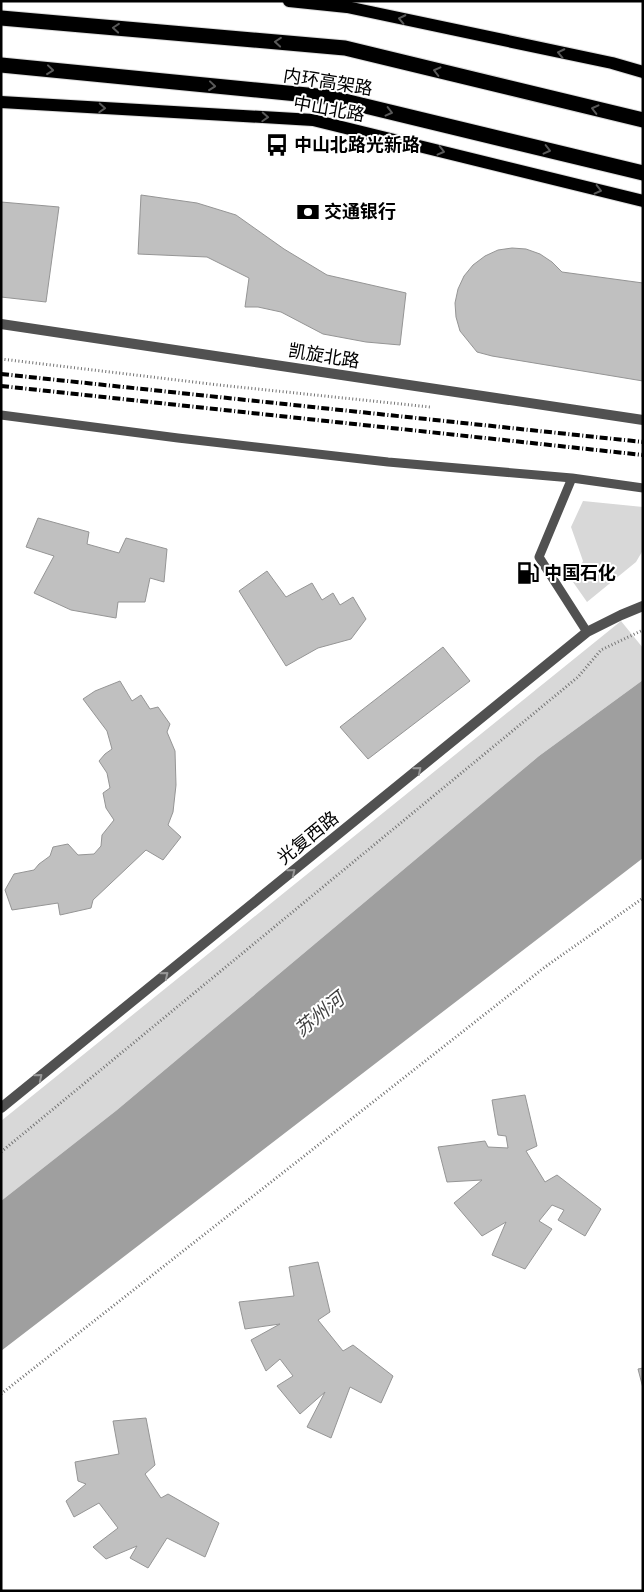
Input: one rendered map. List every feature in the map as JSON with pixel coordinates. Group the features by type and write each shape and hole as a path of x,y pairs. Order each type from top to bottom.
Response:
{"highway":[{"name":"内环高架路","path":"1,18 345,48 643,120"},
{"name":"内环高架路","path":"1,65 328,97 643,173"}],"main road":[{"path":"289,1 347,7 612,63 643,72"},
{"name":"中山北路","path":"1,102 313,120 643,201"}],"street":[{"name":"凯旋北路","path":"1,324 643,420"},
{"name":"光复西路","path":"1,1108 586,632 620,614 643,606"}],"lane":[{"path":"1,415 378,461 572,478 643,488"},
{"path":"572,478 539,556 586,632"}],"path":[{"path":"1,359 433,408"},
{"path":"1,1152 578,677 602,650 643,630"},
{"path":"1,1394 545,967 643,898"}],"shaded area":[{"path":"583,501 643,507 643,550 636,562 587,602 573,582 583,561 571,527"},
{"path":"621,621 643,648 643,680 539,756 117,1110 1,1201 1,1121"}],"water":[{"name":"苏州河","path":"643,680 643,858 1,1351 1,1201 117,1110 539,756"}],"building":[{"path":"141,195 197,203 236,215 284,249 327,275 406,293 400,345 366,342 323,334 281,312 258,307 245,307 249,278 207,257 138,254"},
{"path":"1,202 59,207 46,302 1,297"},
{"path":"526,249 540,254 562,272 643,283 643,381 477,352 460,331 455,303 458,289 464,276 473,265 485,256 498,250"},
{"path":"38,518 89,532 87,544 119,553 126,538 167,549 164,582 150,578 145,602 118,602 116,618 71,610 34,593 54,556 26,547"},
{"path":"267,571 286,597 312,583 322,600 333,593 340,605 353,597 366,619 351,639 318,648 286,666 239,591"},
{"path":"443,647 470,681 368,759 340,727"},
{"path":"120,681 132,701 141,695 150,709 158,707 170,724 167,732 175,751 176,785 173,812 168,825 181,837 163,860 146,850 93,900 91,908 60,915 58,903 12,910 5,890 14,874 34,870 50,856 53,847 68,844 78,855 94,854 101,846 102,835 114,820 106,808 103,793 110,788 107,773 99,761 112,749 107,731 83,699 95,691"},
{"path":"525,1095 537,1146 526,1151 545,1182 557,1175 601,1209 585,1236 558,1220 564,1210 552,1205 539,1221 552,1229 525,1269 492,1255 506,1222 482,1236 454,1203 482,1180 447,1182 438,1147 485,1141 488,1147 508,1148 506,1136 498,1135 492,1100"},
{"path":"318,1262 330,1312 318,1320 343,1351 353,1345 393,1376 381,1403 350,1387 331,1438 307,1427 325,1392 300,1414 277,1386 293,1376 280,1359 266,1371 251,1340 280,1324 245,1329 239,1302 294,1296 289,1267"},
{"path":"643,1368 643,1388 638,1369"},
{"path":"146,1418 155,1465 145,1474 161,1498 168,1494 219,1523 205,1557 167,1538 148,1568 130,1558 137,1546 106,1559 93,1547 118,1528 99,1503 74,1517 66,1501 86,1484 78,1481 75,1462 119,1454 113,1421"}],"railway":[{"path":"1,374 643,442"},
{"path":"1,386 643,455"}],"place":[{"name":"中山北路光新路","path":"277,145"},
{"name":"交通银行","path":"308,212"},
{"name":"中国石化","path":"528,573"}]}
